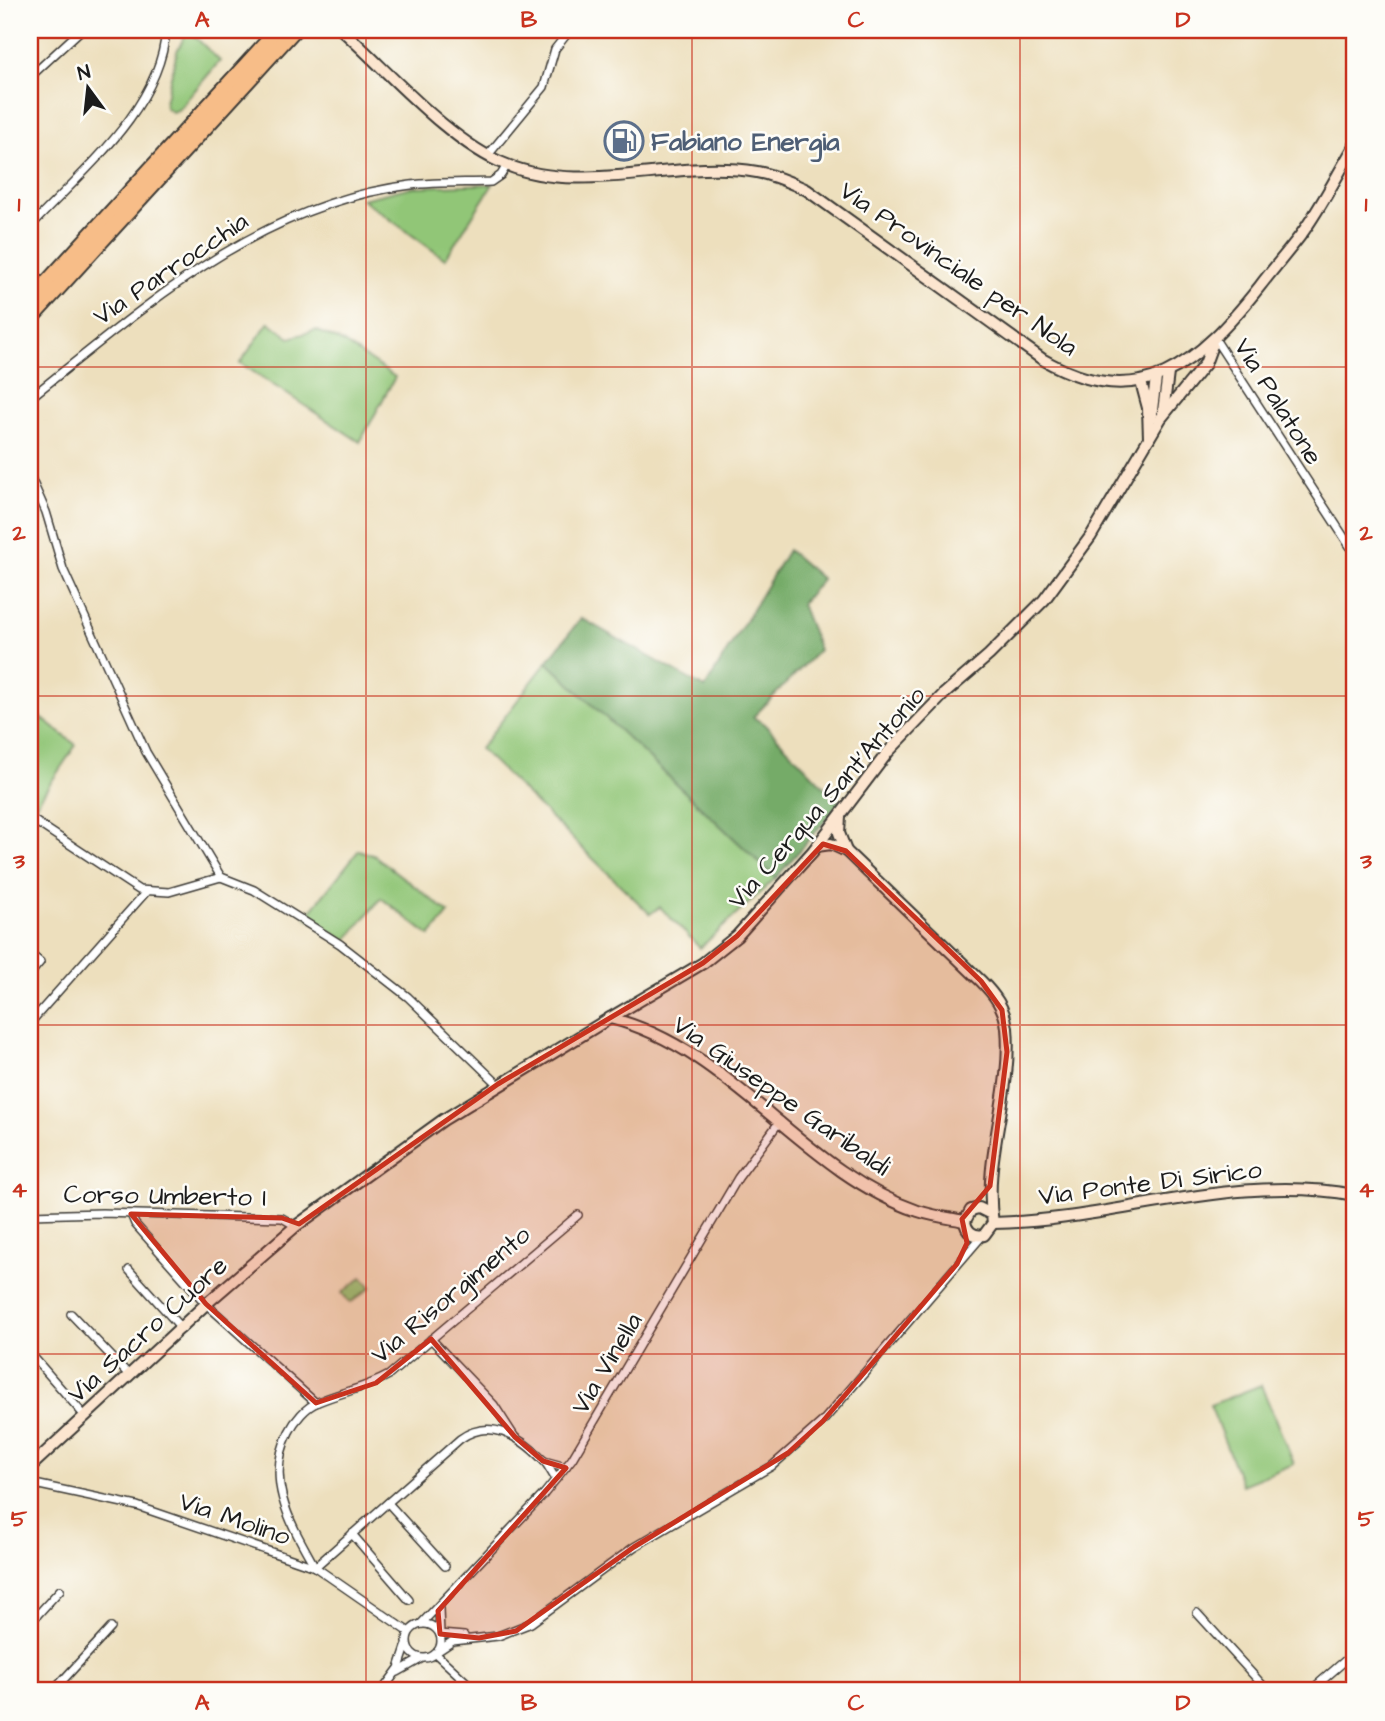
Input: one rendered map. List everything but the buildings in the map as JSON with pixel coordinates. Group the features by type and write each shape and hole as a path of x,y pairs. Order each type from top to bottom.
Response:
{"highway":[{"path":"183,134 271,30"},
{"path":"30,302 278,30"},
{"path":"30,319 294,30"}],"street":[{"path":"30,77 81,30"},
{"path":"30,227 137,110 156,75 166,30"},
{"name":"Via Provinciale per Nola","path":"342,30 458,136 507,165 567,177 712,170 772,175 807,190 1054,366 1090,381 1141,382 1156,379 1200,353 1214,339"},
{"path":"489,154 544,87 555,49 570,30"},
{"path":"1214,339 1301,235 1355,145"},
{"name":"Via Parrocchia","path":"30,398 147,305 214,257 265,228 352,198 400,187 491,182 501,175 507,165"},
{"name":"Via Cerqua Sant'Antonio","path":"610,1018 704,964 737,936 817,846 834,832 852,796 888,752 944,694 989,655 1044,600 1085,546 1161,418 1205,364 1214,339"},
{"name":"Via Palatone","path":"1214,339 1355,554"},
{"name":"Via Cerqua Sant'Antonio","path":"1161,418 1166,401 1168,373"},
{"path":"1149,440 1156,379"},
{"path":"1141,382 1149,423"},
{"path":"30,476 46,512 63,569 146,752 221,877 254,890 341,944 408,998 498,1084"},
{"path":"30,818 129,886 146,891 169,892 221,877"},
{"path":"831,844 834,832"},
{"path":"395,1675 453,1642 516,1631 531,1623 652,1535 772,1466 823,1421 963,1255 984,1235 991,1218 990,1186 1007,1052 1007,1027 1002,1010 995,995 846,851 834,832"},
{"path":"817,846 831,844 846,851"},
{"path":"30,1023 146,891"},
{"path":"30,954 40,962 30,974"},
{"path":"296,1226 390,1156 498,1084 610,1018"},
{"name":"Via Giuseppe Garibaldi","path":"610,1018 640,1026 684,1049 745,1091 833,1164 888,1197 918,1211 966,1225"},
{"name":"Via Vinella","path":"421,1624 566,1466 738,1178 780,1120"},
{"path":"963,1255 966,1225 971,1210 990,1186"},
{"name":"Via Ponte Di Sirico","path":"971,1210 979,1208 991,1218 1079,1216 1238,1191 1318,1190 1355,1195"},
{"path":"131,1214 135,1224 206,1304 316,1403"},
{"name":"Corso Umberto I","path":"30,1215 131,1214 282,1218 296,1226"},
{"name":"Via Risorgimento","path":"315,1567 287,1513 278,1467 293,1424 316,1403 376,1383 578,1215"},
{"path":"966,1225 975,1235 984,1235"},
{"name":"Via Sacro Cuore","path":"30,1467 206,1304 296,1226"},
{"path":"129,1270 182,1329"},
{"path":"71,1314 131,1376"},
{"path":"431,1339 494,1405 515,1437 543,1461 556,1479"},
{"path":"30,1353 84,1415"},
{"path":"315,1567 468,1433 487,1429 515,1437"},
{"path":"543,1461 566,1466"},
{"name":"Via Molino","path":"30,1483 136,1506 315,1567 409,1632"},
{"path":"388,1503 445,1566"},
{"path":"352,1534 409,1600"},
{"path":"30,1623 60,1590"},
{"path":"437,1652 440,1634 439,1607"},
{"path":"1198,1613 1268,1691"},
{"path":"382,1691 395,1675 407,1645 409,1632 421,1624 432,1626 440,1634 480,1638"},
{"path":"53,1691 111,1628"},
{"path":"407,1645 412,1654 423,1659"},
{"path":"437,1652 476,1691"},
{"path":"1310,1691 1355,1652"},
{"path":"1346,1660 1355,1670"}],"highlighted area":[{"path":"823,844 846,851 981,981 1002,1010 1007,1052 990,1186 962,1219 967,1243 957,1264 823,1421 788,1453 634,1547 516,1631 479,1638 440,1634 438,1611 566,1468 543,1461 515,1437 431,1339 376,1383 316,1403 206,1304 131,1214 282,1218 299,1224 498,1084 703,963 737,936"}],"green space":[{"path":"188,30 220,61 178,110 172,112 165,107 165,102 177,51"},
{"path":"493,184 445,259 362,199 412,187"},
{"path":"269,322 290,338 316,330 342,342 395,377 360,442 240,363"},
{"path":"788,550 822,579 801,604 819,650 753,717 764,724 840,803 776,878 547,662 581,618 705,688"},
{"path":"547,662 776,878 700,948 660,907 650,914 480,749"},
{"path":"30,709 76,745 31,812 30,812"},
{"path":"359,850 375,856 449,913 430,936 381,898 346,941 306,917"},
{"path":"362,1277 371,1287 350,1303 342,1293"},
{"path":"1261,1385 1294,1464 1242,1485 1210,1405"}],"place":[{"name":"Fabiano Energia","path":"624,141"}]}
